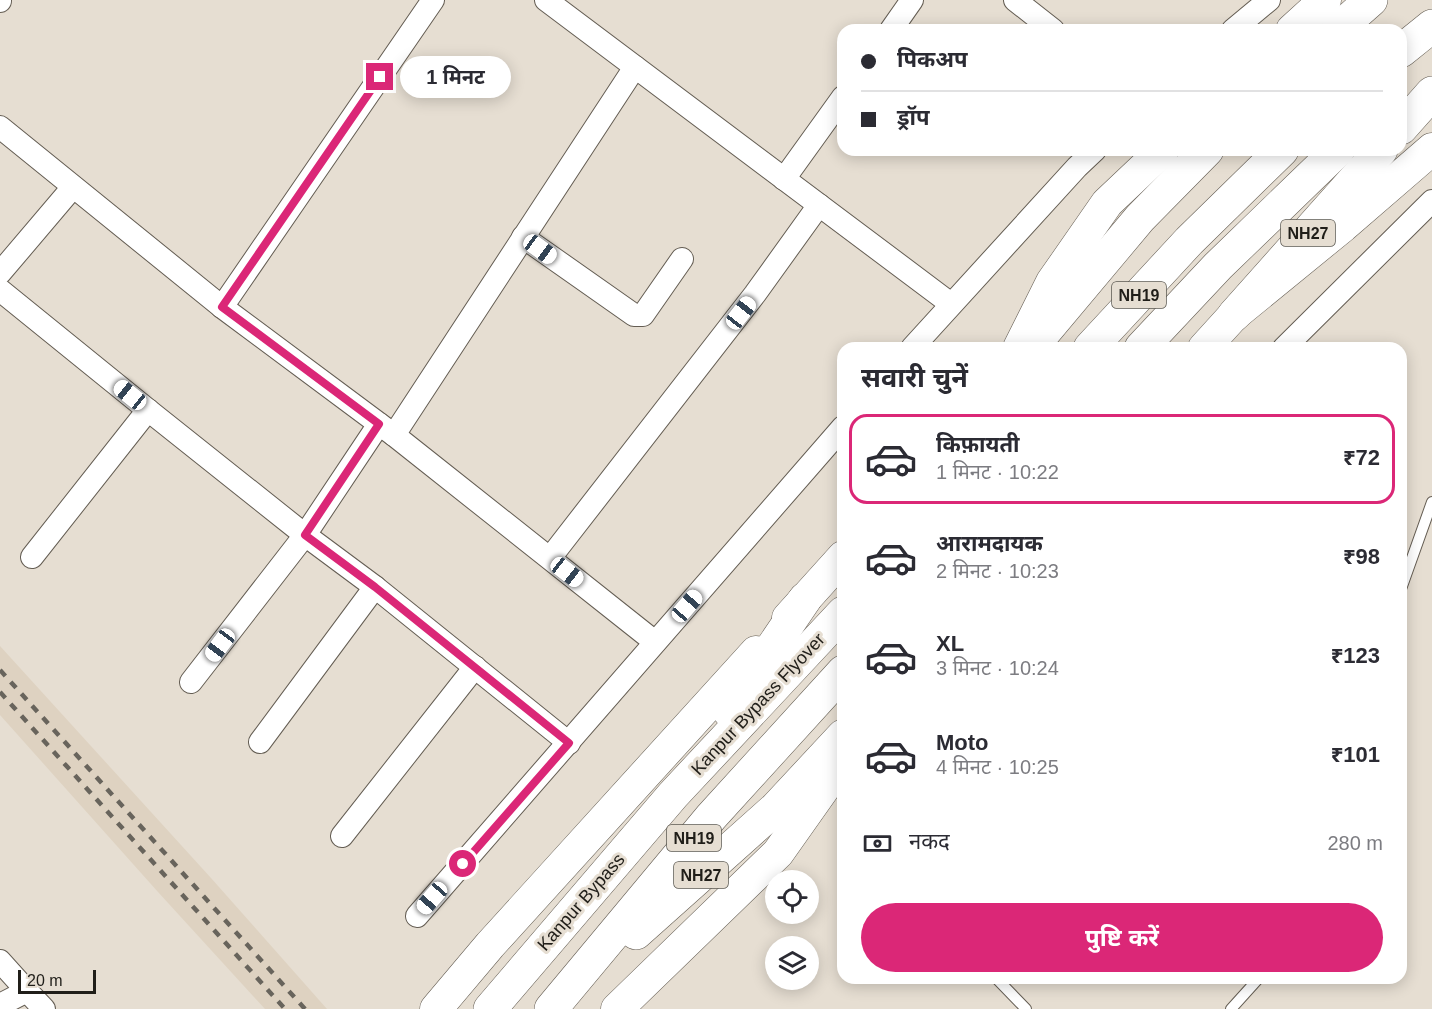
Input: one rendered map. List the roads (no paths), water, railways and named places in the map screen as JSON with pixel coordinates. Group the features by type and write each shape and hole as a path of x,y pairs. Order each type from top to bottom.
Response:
{"highway":[{"path":"1344,24 1371,0"},
{"path":"1407,46 1432,26"},
{"path":"1407,95 1432,75"},
{"path":"1407,121 1432,93"},
{"path":"1036,342 1140,218 1200,156"},
{"name":"NH19","path":"1096,342 1189,241 1276,156"},
{"name":"NH19","path":"1147,342 1218,266 1332,156"},
{"name":"NH27","path":"1234,315 1376,156"},
{"path":"673,795 805,599"},
{"name":"Kanpur Bypass Flyover","path":"673,795 837,619"},
{"name":"NH19","path":"552,1009 711,817 837,679"},
{"name":"NH27","path":"552,1009 776,808 837,742"},
{"name":"Kanpur Bypass","path":"490,1009 673,795"}],"main road":[{"path":"1299,24 1325,0"},
{"path":"1234,315 1343,226 1432,149"},
{"path":"1022,342 1052,282 1107,203 1157,156"},
{"name":"NH27","path":"1209,342 1234,315"},
{"path":"436,1009 490,945 837,564"},
{"path":"617,1009 778,853 837,769"}],"street":[{"path":"222,307 433,0"},
{"path":"546,0 951,304"},
{"path":"895,24 912,0"},
{"path":"1016,0 1046,24"},
{"path":"1240,24 1269,0"},
{"path":"191,682 387,429 523,237 635,67"},
{"path":"784,179 837,105"},
{"path":"0,128 222,307 387,429 656,642"},
{"path":"917,342 1089,156"},
{"path":"73,187 1,287 148,410 305,535 375,587 569,743"},
{"path":"1290,342 1431,204"},
{"path":"550,558 755,294 819,205"},
{"path":"523,237 634,315 643,315 682,259"},
{"path":"32,557 148,410"},
{"path":"417,916 837,434"},
{"path":"260,742 375,587"},
{"path":"342,837 475,667"},
{"path":"0,961 44,1009"},
{"path":"0,1005 27,991"}],"lane":[{"path":"1407,573 1432,502"},
{"path":"1002,984 1026,1009"},
{"path":"1230,1009 1253,984"}],"railway":[{"path":"0,670 305,1009"},
{"path":"0,692 285,1009"}]}
